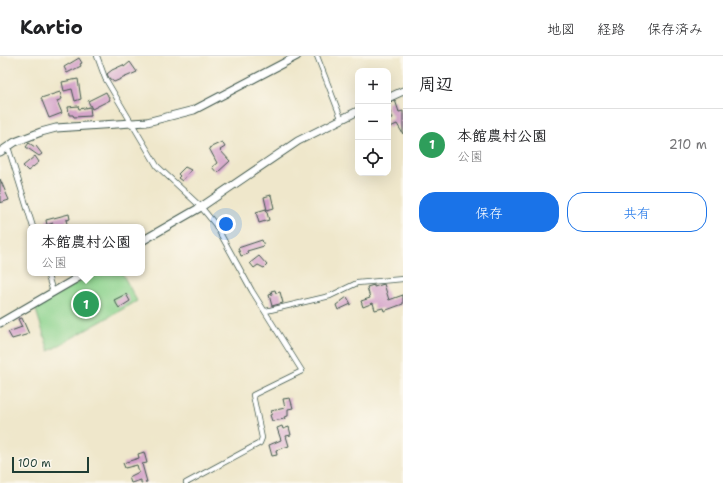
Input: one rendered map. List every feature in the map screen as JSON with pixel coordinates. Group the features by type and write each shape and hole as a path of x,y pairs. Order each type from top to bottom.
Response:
{"street":[{"path":"97,56 105,78 157,166 201,207 215,224 252,291 266,311 302,371 254,395 262,438 260,443 186,483"},
{"path":"0,152 41,132 56,128 132,123 169,118 194,110 297,56"},
{"path":"317,56 342,118"},
{"path":"391,97 403,91"},
{"path":"145,239 201,207 298,141 355,112"},
{"path":"8,147 32,224"},
{"path":"48,276 53,292"},
{"path":"0,323 81,276"},
{"path":"266,311 330,296 357,283 403,279"}],"green space":[{"path":"89,276 124,276 137,301 49,351 35,307"}],"building":[{"path":"79,58 82,63 80,64 81,66 67,73 64,67"},
{"path":"130,62 137,72 114,82 109,78 107,74 112,70 123,65 124,67"},
{"path":"78,79 81,99 75,101 72,89 64,91 62,82"},
{"path":"60,92 62,99 57,101 62,113 49,118 41,98"},
{"path":"106,92 110,100 92,109 88,101"},
{"path":"395,100 399,112 403,111 403,134 397,124 391,127 391,119 393,118 391,114 391,102"},
{"path":"78,106 79,109 90,107 91,116 74,117 73,115 69,115 68,107"},
{"path":"222,142 225,147 220,150 230,161 217,173 212,167 217,163 209,148"},
{"path":"29,143 35,147 36,146 42,154 39,156 26,147"},
{"path":"35,156 39,162 28,171 23,166"},
{"path":"185,167 191,170 182,181 178,178 180,176 178,174"},
{"path":"0,179 9,200 0,203"},
{"path":"271,195 274,208 267,210 264,197"},
{"path":"266,209 269,220 259,223 256,212"},
{"path":"69,214 70,219 66,220 67,224 47,224 46,220"},
{"path":"262,240 264,246 247,251 248,254 241,256 238,248"},
{"path":"259,256 267,265 264,268 258,265 254,268 250,263"},
{"path":"384,284 389,300 403,295 403,304 384,311 383,308 375,310 373,303 363,307 361,301 370,298 367,287 374,285 374,287"},
{"path":"275,290 276,293 280,292 283,303 272,306 269,295 272,294 271,291"},
{"path":"126,294 130,301 119,308 114,300"},
{"path":"347,297 351,304 338,310 336,305"},
{"path":"22,318 29,334 12,339 8,332 22,327 18,319"},
{"path":"290,398 293,408 288,409 288,416 284,417 285,419 272,421 270,415 272,414 271,411 285,408 283,399"},
{"path":"282,426 283,429 289,427 291,435 286,436 289,446 276,450 277,455 272,456 269,445 281,440 277,428"},
{"path":"144,452 147,463 142,464 147,482 141,483 141,480 131,483 129,477 139,472 137,465 125,468 123,463 139,458 138,454"}],"place":[{"name":"本館農村公園","path":"86,304"}]}
